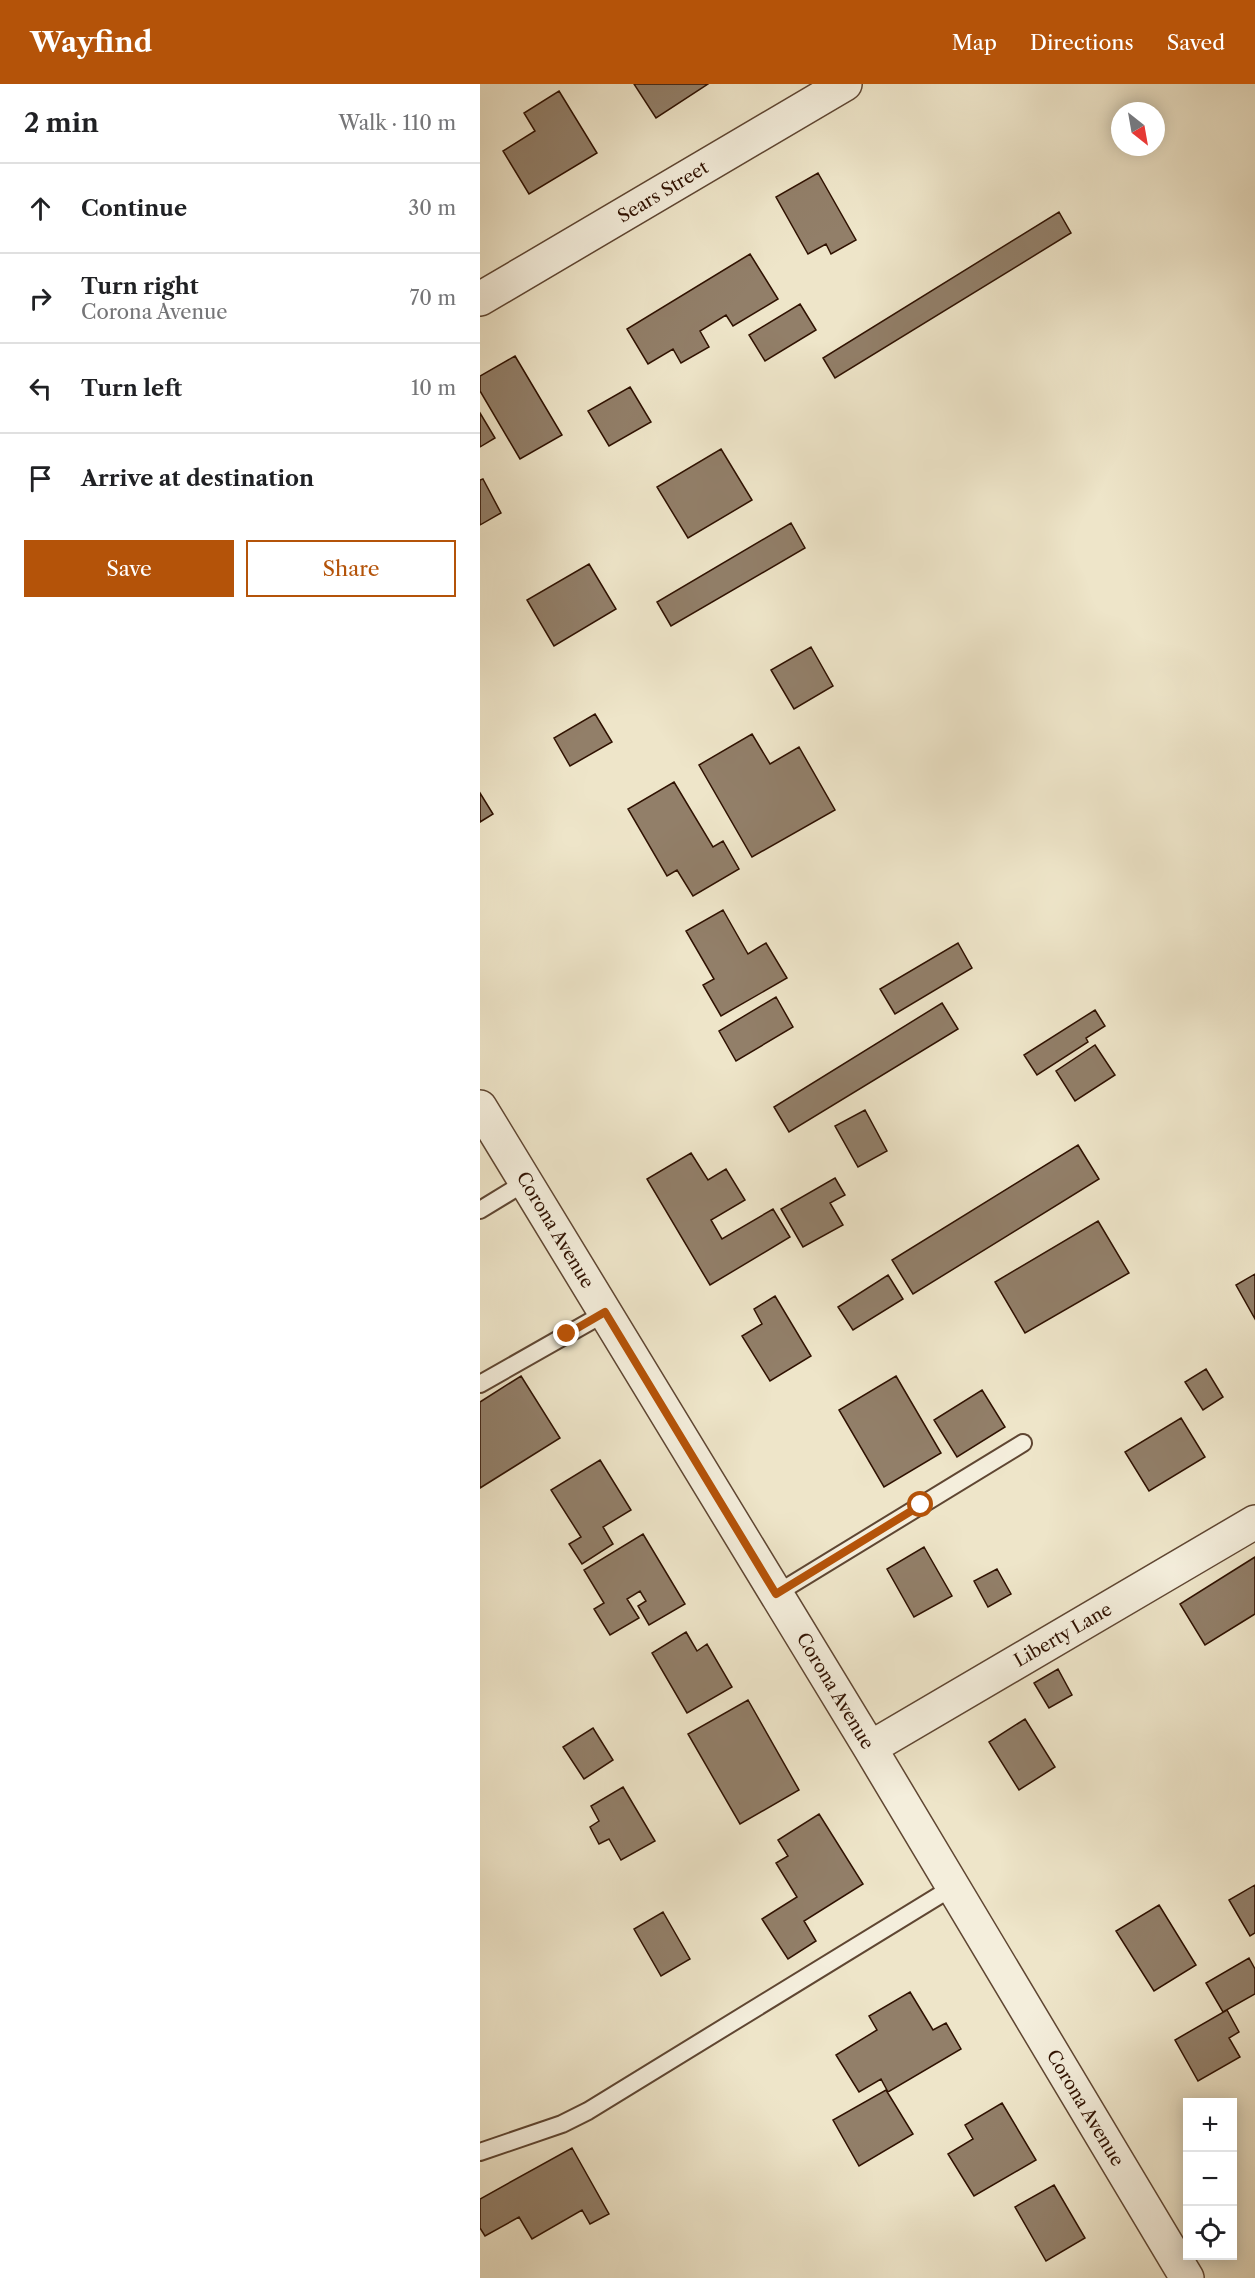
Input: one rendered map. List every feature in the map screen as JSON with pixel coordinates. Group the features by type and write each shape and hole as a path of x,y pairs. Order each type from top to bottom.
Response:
{"street":[{"name":"Sears Street","path":"480,299 845,84"},
{"name":"Corona Avenue","path":"480,1107 870,1748 1186,2278"},
{"name":"Liberty Lane","path":"870,1748 1255,1522"}],"lane":[{"path":"480,1210 526,1182"},
{"path":"480,1384 605,1312"},
{"path":"776,1594 1023,1443"},
{"path":"480,2152 562,2124 588,2111 953,1887"}],"building":[{"path":"634,84 708,84 656,118"},
{"path":"559,91 597,153 529,194 503,151 535,131 524,113"},
{"path":"818,173 856,240 831,254 826,244 808,254 776,197"},
{"path":"1059,212 1071,233 835,378 823,358"},
{"path":"750,254 778,299 733,326 726,315 700,331 709,347 681,363 673,349 648,364 627,329"},
{"path":"800,304 816,330 765,361 749,335"},
{"path":"515,356 562,435 520,459 480,391 480,376"},
{"path":"630,387 651,422 609,446 588,411"},
{"path":"480,413 495,438 480,447"},
{"path":"721,449 752,500 688,538 657,487"},
{"path":"483,479 501,513 480,525 480,480"},
{"path":"791,523 805,548 671,626 657,602"},
{"path":"589,564 616,609 554,646 527,600"},
{"path":"811,647 833,686 794,709 771,670"},
{"path":"595,714 612,742 570,766 554,738"},
{"path":"752,734 770,764 799,747 835,810 752,857 699,765"},
{"path":"674,782 713,847 723,841 739,869 693,896 677,870 667,876 628,809"},
{"path":"480,793 493,814 480,822"},
{"path":"723,910 748,954 766,943 787,978 721,1016 703,985 714,979 686,931"},
{"path":"958,943 972,968 895,1014 880,989"},
{"path":"776,997 793,1027 736,1061 719,1031"},
{"path":"942,1003 958,1029 789,1132 774,1107"},
{"path":"1095,1010 1105,1026 1086,1038 1088,1042 1037,1075 1024,1055"},
{"path":"1095,1045 1115,1075 1075,1101 1056,1071"},
{"path":"865,1110 887,1151 858,1167 835,1126"},
{"path":"1078,1145 1099,1179 913,1294 892,1260"},
{"path":"691,1153 708,1180 726,1169 745,1200 711,1220 722,1239 773,1209 790,1237 710,1285 647,1179"},
{"path":"835,1178 845,1195 830,1203 843,1225 803,1247 781,1209"},
{"path":"1098,1221 1129,1273 1025,1333 995,1282"},
{"path":"1255,1274 1255,1319 1236,1285"},
{"path":"888,1275 903,1299 853,1330 838,1307"},
{"path":"775,1296 811,1356 770,1381 742,1336 762,1324 754,1309"},
{"path":"1206,1369 1223,1397 1203,1410 1185,1382"},
{"path":"521,1376 560,1438 480,1488 480,1402"},
{"path":"896,1376 941,1453 884,1487 839,1410"},
{"path":"982,1390 1005,1427 957,1457 934,1420"},
{"path":"1181,1418 1205,1457 1149,1491 1125,1452"},
{"path":"600,1460 631,1510 603,1527 613,1544 582,1564 569,1544 581,1537 551,1490"},
{"path":"643,1534 685,1604 649,1625 638,1606 646,1601 640,1591 627,1599 639,1618 610,1635 594,1609 604,1603 584,1570"},
{"path":"924,1547 952,1596 914,1617 887,1569"},
{"path":"1255,1557 1255,1614 1205,1645 1180,1604"},
{"path":"997,1569 1011,1594 988,1607 974,1581"},
{"path":"686,1632 697,1651 707,1644 732,1687 687,1713 652,1653"},
{"path":"1058,1669 1072,1695 1049,1708 1034,1683"},
{"path":"748,1700 799,1790 740,1824 688,1734"},
{"path":"1025,1719 1055,1767 1019,1790 989,1742"},
{"path":"593,1728 613,1760 584,1779 563,1747"},
{"path":"623,1787 655,1841 621,1860 609,1839 599,1844 590,1827 599,1821 591,1806"},
{"path":"819,1814 863,1884 804,1921 816,1941 788,1959 762,1919 797,1897 776,1863 788,1856 778,1840"},
{"path":"1255,1885 1255,1933 1250,1936 1229,1900"},
{"path":"1159,1905 1196,1965 1154,1991 1116,1931"},
{"path":"663,1912 690,1959 661,1976 634,1929"},
{"path":"1249,1958 1255,1969 1255,1994 1223,2012 1206,1983"},
{"path":"910,1992 933,2030 946,2023 961,2049 888,2092 881,2079 859,2092 836,2055 877,2030 869,2016"},
{"path":"1227,2010 1239,2032 1229,2038 1240,2057 1198,2081 1175,2040"},
{"path":"886,2090 913,2134 859,2166 833,2120"},
{"path":"1002,2103 1036,2160 974,2196 948,2154 973,2139 965,2125"},
{"path":"572,2148 609,2214 590,2224 582,2210 532,2239 519,2217 485,2236 480,2228 480,2199"},
{"path":"1054,2185 1085,2238 1046,2261 1015,2207"}],"route":[{"path":"567,1334 605,1312 776,1594 921,1505"}]}
